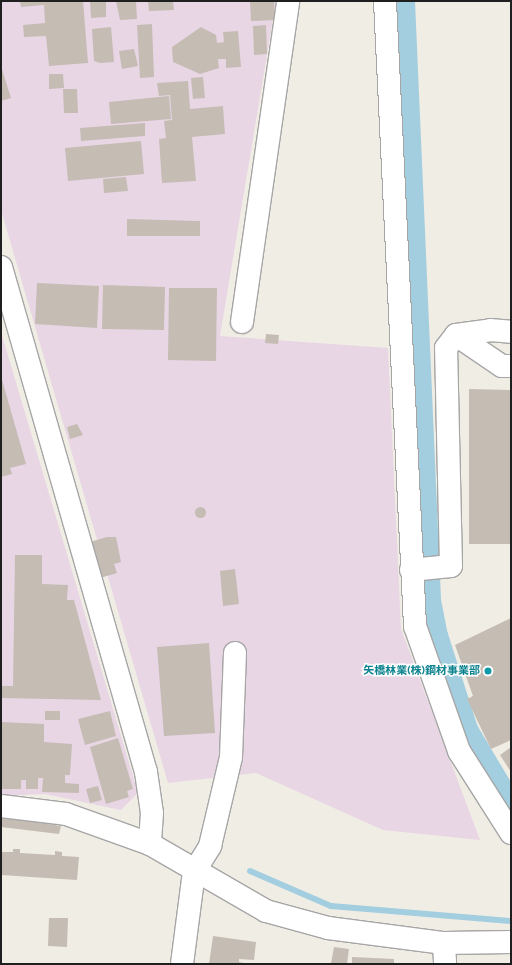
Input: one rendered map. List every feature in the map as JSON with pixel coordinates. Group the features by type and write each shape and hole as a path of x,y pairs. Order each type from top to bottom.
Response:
{"street":[{"path":"242,322 288,1"},
{"path":"385,1 415,626 459,751 511,833"},
{"path":"1,267 146,772 152,813 150,844"},
{"path":"412,570 451,566 444,389 446,348 456,335 490,330 511,332"},
{"path":"456,335 502,366 511,366"},
{"path":"182,964 194,872 210,846 232,757 235,653"},
{"path":"1,806 66,814 150,844 194,872 266,910 328,928 444,943 511,942"},
{"path":"444,943 445,964"}],"shaded area":[{"path":"1,1 276,1 220,336 388,348 401,629 480,840 383,830 256,773 168,783 1,210"},
{"path":"1,332 138,793 121,810 45,794 1,796"}],"building":[{"path":"20,1 83,1 88,63 49,66 46,36 24,37 23,25 45,23 44,5 21,7"},
{"path":"90,1 106,1 106,17 91,18"},
{"path":"116,1 136,1 137,19 120,20"},
{"path":"148,1 173,1 174,10 149,11"},
{"path":"250,1 274,1 275,20 251,21"},
{"path":"152,24 154,77 140,78 137,25"},
{"path":"266,25 267,54 254,55 253,26"},
{"path":"111,27 114,62 100,63 94,61 92,29"},
{"path":"201,27 216,35 217,43 224,42 223,32 238,31 241,67 226,68 226,59 218,59 219,68 200,74 173,62 172,47"},
{"path":"134,49 138,66 122,69 119,51"},
{"path":"1,66 11,98 1,101"},
{"path":"49,74 63,74 64,88 49,89"},
{"path":"203,77 205,98 193,99 191,78"},
{"path":"188,81 190,109 223,106 225,134 192,137 196,181 162,183 159,139 166,138 164,121 172,120 170,95 159,96 157,83"},
{"path":"63,89 77,89 78,113 64,113"},
{"path":"169,96 171,119 111,124 109,102"},
{"path":"145,123 145,136 81,141 80,128"},
{"path":"141,141 144,174 68,181 65,148"},
{"path":"126,177 128,191 104,193 103,179"},
{"path":"127,219 200,221 200,236 127,236"},
{"path":"37,283 99,286 97,328 35,324"},
{"path":"103,285 165,287 164,330 102,329"},
{"path":"169,288 217,288 216,361 168,360"},
{"path":"266,334 279,335 278,344 265,343"},
{"path":"1,376 26,464 10,468 12,474 1,477"},
{"path":"469,389 511,390 511,544 469,544"},
{"path":"77,424 83,435 70,439 67,427"},
{"path":"198,507 202,507 204,508 204,516 198,517 195,514 195,510"},
{"path":"107,537 116,537 121,562 114,564 117,573 100,578 90,542"},
{"path":"15,555 42,555 42,584 68,585 67,600 74,600 101,700 1,698 1,686 13,686"},
{"path":"235,569 239,604 223,606 220,571"},
{"name":"矢橋林業(株)鋼材事業部","path":"511,618 511,740 491,749 467,699 473,696 455,645"},
{"path":"209,643 215,733 164,736 157,647"},
{"path":"45,711 60,711 60,720 45,720"},
{"path":"110,711 116,736 85,745 78,719"},
{"path":"1,722 44,724 44,742 72,744 70,775 65,775 65,783 79,784 79,793 42,792 43,778 38,778 38,789 26,789 26,780 21,780 21,789 1,789"},
{"path":"118,738 133,789 127,791 129,797 106,804 90,747"},
{"path":"511,747 511,772 500,755"},
{"path":"98,786 102,800 90,803 86,789"},
{"path":"11,818 61,826 59,834 1,827 1,819"},
{"path":"13,849 20,849 20,853 55,855 55,851 62,852 62,856 79,857 77,880 1,875 1,852 13,852"},
{"path":"49,918 68,918 67,947 48,946"},
{"path":"213,936 256,942 254,960 239,959 239,962 248,964 209,964"},
{"path":"334,947 349,949 347,964 331,963"},
{"path":"352,957 394,959 394,964 352,964"}],"waterway":[{"path":"404,1 430,600 437,635 467,729 511,803"},
{"path":"250,871 331,906 511,921"}],"place":[{"name":"矢橋林業(株)鋼材事業部","path":"488,671"}]}
